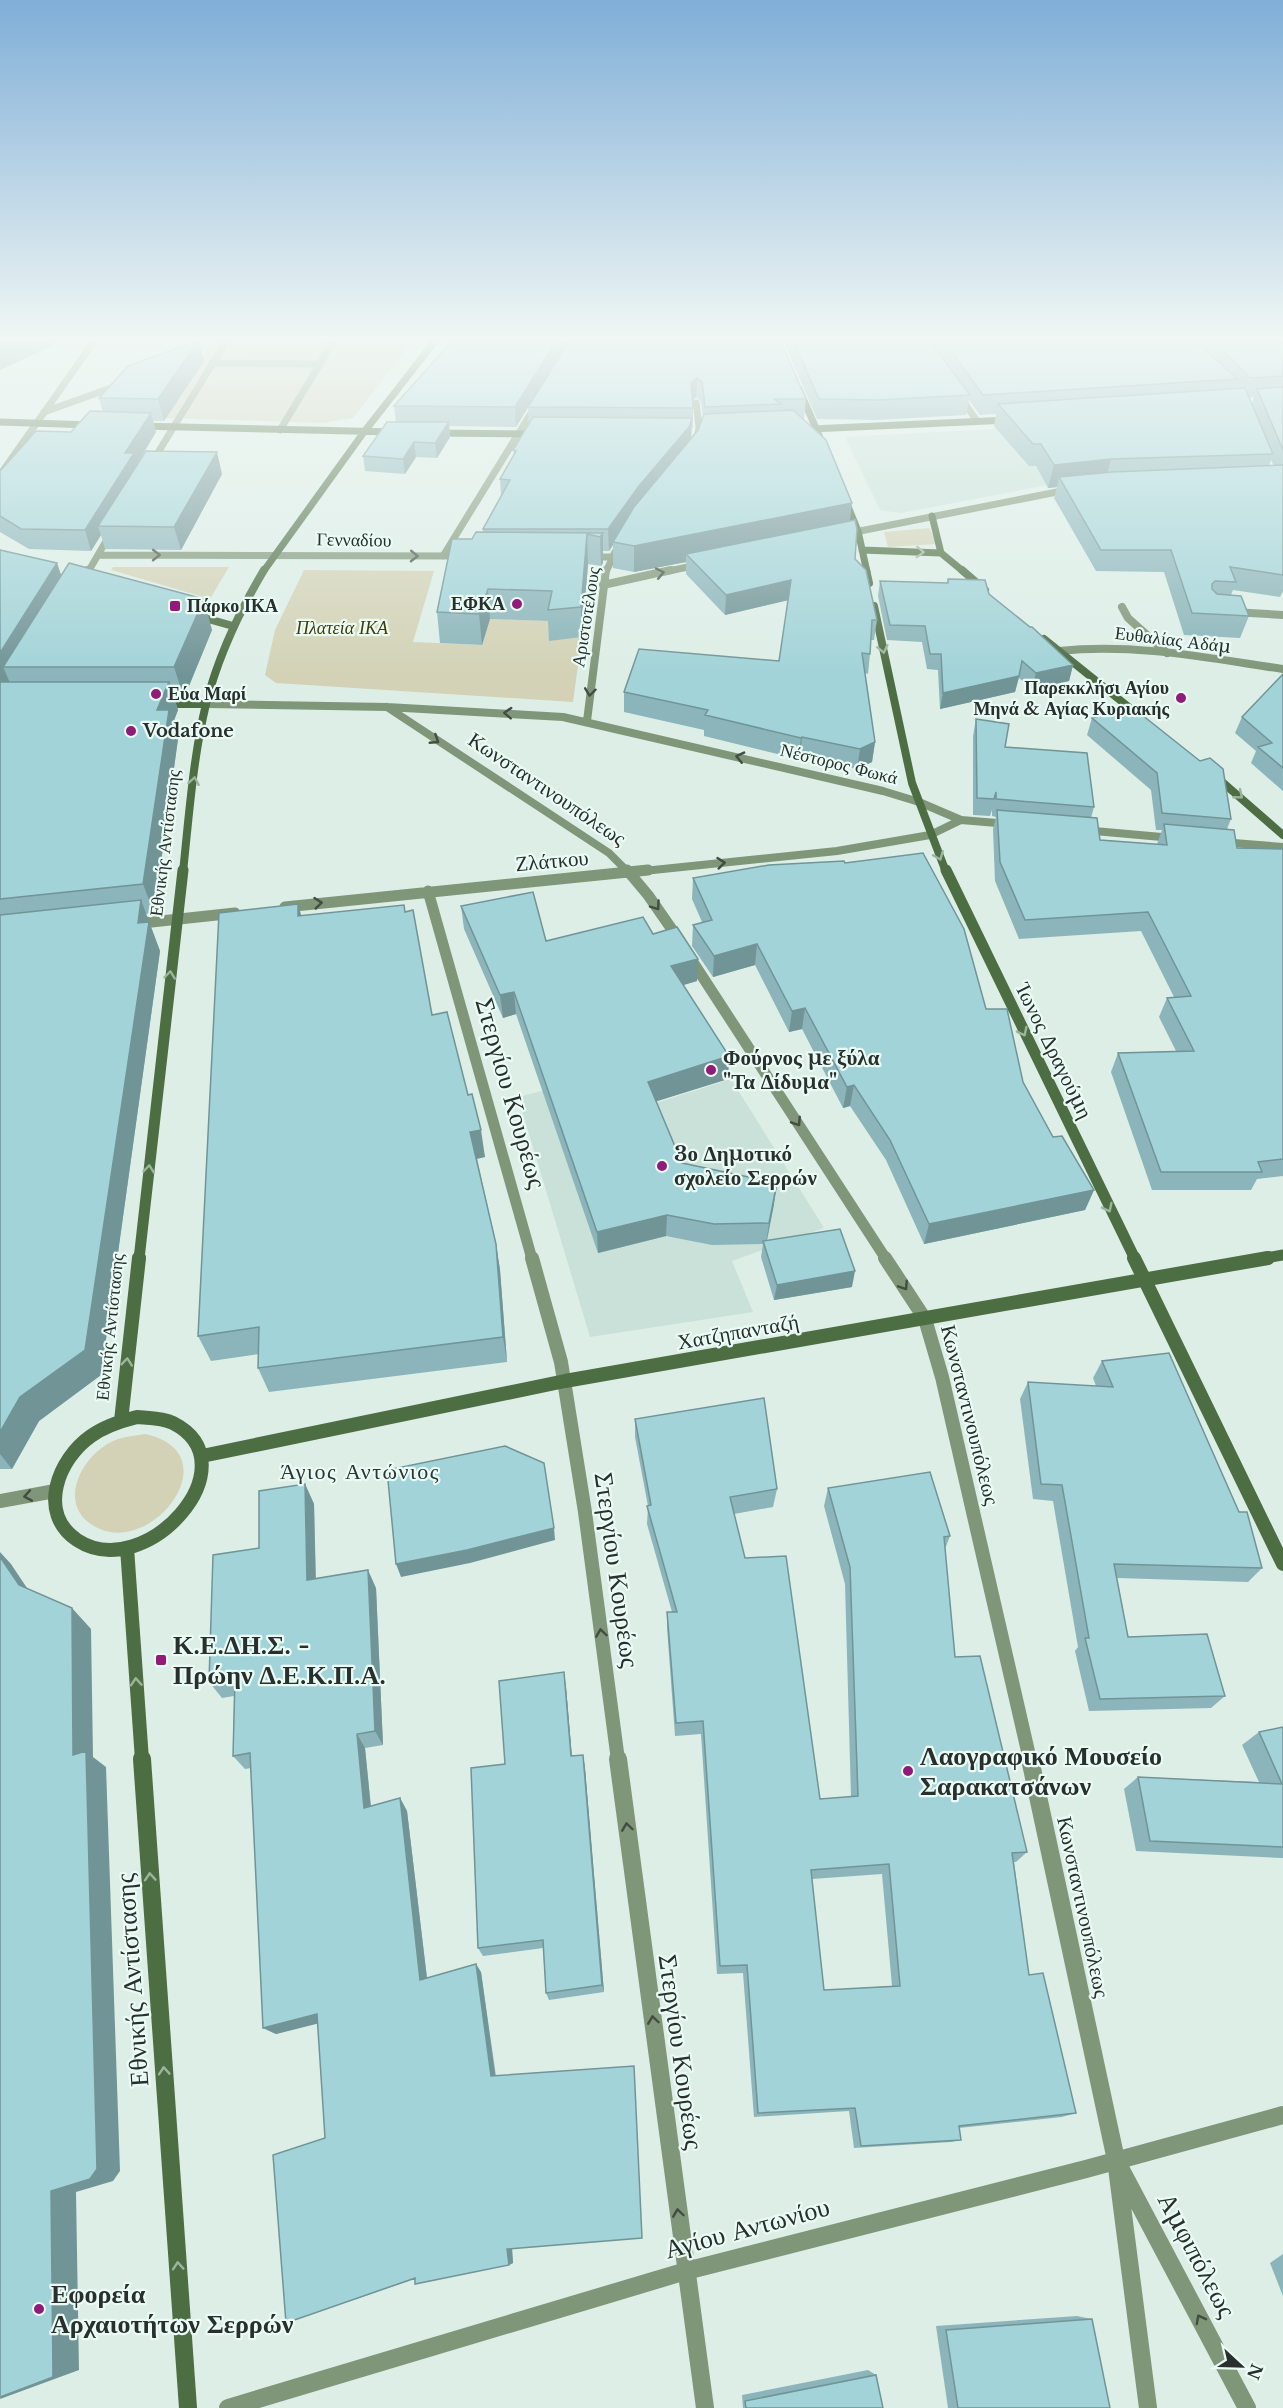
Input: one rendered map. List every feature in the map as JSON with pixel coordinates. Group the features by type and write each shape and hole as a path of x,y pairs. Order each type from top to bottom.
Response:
{"main road":[{"name":"Εθνικής Αντίστασης","path":"121,1420 192,790 206,704 233,626 273,555 349,452"},
{"path":"826,452 828,457"},
{"name":"Ίωνος Δραγούμη","path":"843,494 858,531 907,764 930,835 1143,1280 1283,1564"},
{"path":"932,516 941,553 995,599"},
{"path":"862,550 941,553"},
{"path":"68,585 88,589"},
{"path":"180,612 233,626"},
{"path":"1037,634 1149,723"},
{"path":"147,704 206,704"},
{"path":"1203,767 1257,810 1283,835"},
{"name":"Χατζηπανταζή","path":"202,1456 565,1381 1283,1255"},
{"path":"152,1417 179,1425 190,1433 198,1444 202,1456 203,1467 199,1490 185,1513 165,1532 153,1539 115,1550 91,1547 72,1537 59,1522 54,1502 60,1473 70,1456 101,1428 121,1420 152,1417"},
{"name":"Εθνικής Αντίστασης","path":"127,1548 188,2408"}],"street":[{"path":"0,475 16,452"},
{"path":"144,476 158,452"},
{"path":"443,556 507,452"},
{"path":"835,536 1045,493 1084,488"},
{"path":"78,587 115,525"},
{"name":"Αριστοτέλους","path":"587,721 603,585 611,557 617,548"},
{"name":"Γενναδίου","path":"98,555 467,556"},
{"path":"575,557 611,557"},
{"path":"603,585 707,563"},
{"path":"1122,608 1128,618 1167,653"},
{"path":"1221,611 1283,615"},
{"name":"Ευθαλίας Αδάμ","path":"1059,651 1102,647 1167,653 1283,669"},
{"path":"206,704 387,707"},
{"name":"Νέστορος Φωκά","path":"387,707 541,715 587,721 883,791 919,802 961,820 1020,825"},
{"name":"Κωνσταντινουπόλεως","path":"387,707 584,835 629,872 656,904 924,1319 942,1377 992,1593 1116,2160 1148,2408"},
{"name":"Ζλάτκου","path":"279,908 837,851 930,835 961,820"},
{"path":"1068,829 1188,839"},
{"path":"1211,841 1283,847"},
{"name":"Στεργίου Κουρέως","path":"428,891 545,1298 565,1381 585,1512 705,2408"},
{"path":"118,925 245,911"},
{"path":"0,1501 55,1491"},
{"name":"Αγίου Αντωνίου","path":"228,2408 686,2271 1283,2115"},
{"name":"Αμφιπόλεως","path":"1116,2160 1247,2408"}],"shaded area":[{"path":"852,452 1090,452 1058,483 901,513 880,510"},
{"name":"3ο Δημοτικό σχολείο Σερρών","path":"634,1068 653,1104 731,1079 824,1228 732,1261 753,1312 590,1337 518,1097"}],"green space":[{"path":"929,528 937,544 888,547 884,532"},
{"path":"113,567 229,567 210,599 111,570"},
{"name":"Πλατεία ΙΚΑ","path":"304,570 434,571 413,642 482,645 490,619 554,621 582,637 573,702 276,683 265,675 275,630"},
{"path":"145,1434 170,1444 182,1460 183,1478 175,1497 161,1514 143,1527 121,1533 100,1529 87,1521 79,1511 75,1499 80,1474 97,1451 109,1443"}],"building":[{"path":"17,452 134,453 85,530 21,529 0,516 0,471"},
{"path":"145,452 217,452 174,527 98,526"},
{"path":"366,452 407,452 403,459 363,456"},
{"path":"515,452 667,452 639,486 608,529 483,529 510,480 500,479"},
{"path":"679,452 831,452 852,503 634,546 613,542 634,507"},
{"path":"1046,452 1273,454 1111,459 1054,465"},
{"path":"1283,465 1283,575 1230,567 1236,582 1215,581 1212,584 1212,589 1217,594 1241,596 1249,616 1192,613 1171,550 1101,550 1059,477 1112,472"},
{"path":"855,520 857,529 855,559 866,570 877,620 872,620 870,654 862,653 875,742 860,749 801,738 705,715 708,710 624,692 639,649 779,661 791,580 726,595 686,554"},
{"path":"476,532 603,533 600,537 587,534 581,607 548,610 552,591 488,589 479,614 437,612 452,539 472,539"},
{"path":"0,550 57,563 0,653"},
{"path":"69,563 204,599 174,667 3,667"},
{"path":"948,579 985,580 989,594 1032,627 1073,665 1036,673 1022,661 1019,676 943,693 941,654 930,654 925,626 890,625 880,581 948,583"},
{"path":"1283,674 1283,768 1258,747 1272,743 1242,717"},
{"path":"0,682 169,682 157,710 169,710 143,884 0,899"},
{"path":"1132,707 1200,761 1210,758 1223,769 1231,819 1162,813 1157,773 1092,718"},
{"path":"976,719 1009,724 1005,747 1087,753 1094,807 996,799 996,792 994,799 977,798"},
{"path":"997,810 1097,818 1100,840 1167,845 1164,824 1234,830 1237,848 1283,849 1283,1159 1258,1162 1262,1172 1161,1172 1118,1053 1194,1051 1167,998 1191,996 1148,912 1025,920 1000,862"},
{"path":"923,853 964,929 986,1009 1007,1009 1023,1082 1053,1137 1062,1136 1094,1190 929,1224 890,1140 854,1085 847,1087 805,1008 792,1011 757,944 714,956 693,925 712,920 693,878 769,865 844,861 845,863"},
{"path":"533,892 546,941 643,917 653,934 677,927 698,959 671,966 729,1056 648,1082 682,1163 777,1183 769,1223 714,1224 667,1215 597,1232 514,992 500,995 461,906"},
{"path":"141,900 138,923 149,922 85,1350 20,1397 0,1432 0,915"},
{"path":"298,904 298,916 404,905 405,912 413,910 432,1015 447,1012 468,1095 472,1094 481,1130 470,1132 496,1244 503,1337 258,1368 259,1327 198,1336 219,913"},
{"path":"840,1229 855,1271 777,1285 763,1241"},
{"path":"1169,1353 1239,1512 1247,1512 1262,1568 1114,1564 1128,1637 1207,1634 1225,1696 1100,1699 1085,1638 1089,1638 1062,1485 1041,1484 1028,1382 1113,1387 1102,1361"},
{"path":"764,1398 777,1489 730,1497 745,1558 786,1556 820,1799 858,1796 850,1567 828,1488 930,1472 950,1536 944,1537 955,1657 980,1656 1027,1852 1012,1853 1029,1975 1043,1973 1076,2113 959,2126 961,2140 861,2146 855,2108 758,2113 747,1965 720,1966 703,1721 676,1723 667,1612 677,1612 647,1506 651,1505 635,1419","holes":["889,1864 900,1986 824,1990 811,1870"]},
{"path":"505,1446 544,1463 554,1528 467,1550 396,1564 387,1470"},
{"path":"305,1484 307,1580 368,1570 375,1731 357,1734 364,1808 400,1798 420,1980 476,1964 491,2076 634,2066 642,2238 507,2249 509,2265 415,2284 415,2278 286,2323 273,2155 325,2138 317,2014 263,2028 250,1753 233,1756 235,1678 209,1682 213,1555 259,1548 259,1491"},
{"path":"0,1557 19,1585 72,1608 73,1755 86,1751 97,2169 90,2179 51,2191 53,2377 0,2397"},
{"path":"564,1672 571,1756 583,1755 602,1985 546,1993 543,1940 478,1948 471,1768 505,1764 499,1681"},
{"path":"1283,1727 1283,1847 1150,1841 1138,1777 1282,1784 1259,1732"},
{"path":"1092,2319 1110,2408 958,2408 946,2330"},
{"path":"876,2375 883,2408 746,2408 745,2401"}],"place":[{"name":"ΕΦΚΑ","path":"517,604"},
{"name":"Πάρκο ΙΚΑ","path":"175,606"},
{"name":"Εύα Μαρί","path":"156,694"},
{"name":"Παρεκκλήσι Αγίου Μηνά & Αγίας Κυριακής","path":"1181,698"},
{"name":"Vodafone","path":"131,731"},
{"name":"Φούρνος με ξύλα \"Τα Δίδυμα\"","path":"711,1070"},
{"name":"3ο Δημοτικό σχολείο Σερρών","path":"662,1166"},
{"name":"Κ.Ε.ΔΗ.Σ. - Πρώην Δ.Ε.Κ.Π.Α.","path":"161,1660"},
{"name":"Λαογραφικό Μουσείο Σαρακατσάνων","path":"908,1771"},
{"name":"Εφορεία Αρχαιοτήτων Σερρών","path":"39,2309"}],"district":[{"name":"Άγιος Αντώνιος","path":"360,1471"}]}
